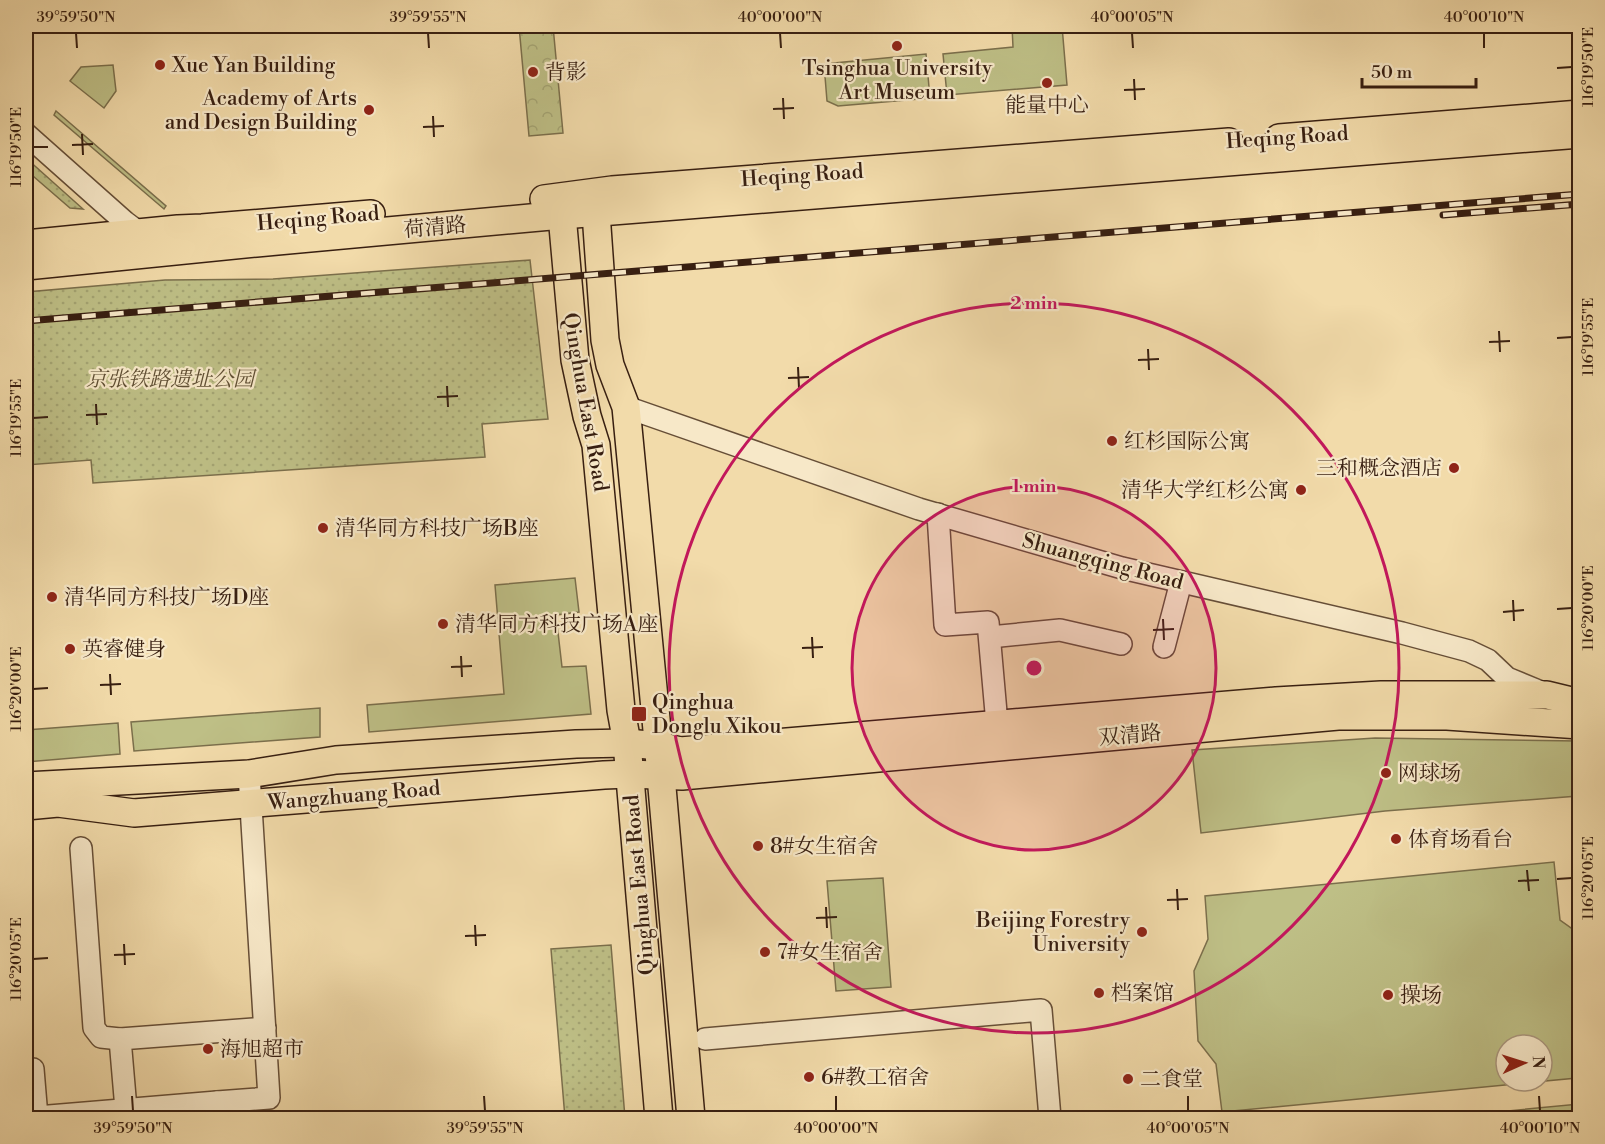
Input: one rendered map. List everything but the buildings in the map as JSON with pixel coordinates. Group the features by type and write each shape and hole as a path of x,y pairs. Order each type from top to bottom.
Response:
{"main road":[{"name":"Heqing Road","path":"579,208 636,188 1580,114"},
{"name":"Heqing Road","path":"26,244 139,232 579,208 1580,134"},
{"name":"Qinghua East Road","path":"579,208 565,250 575,360 596,445 621,710 627,743 659,1119"},
{"name":"Qinghua East Road","path":"579,208 610,366 626,406 671,762 691,1119"},
{"name":"荷清路","path":"164,253 579,208"},
{"path":"26,266 164,253 207,258 375,249 543,234 555,238 565,250"},
{"name":"双清路","path":"671,762 997,724 1276,701 1358,697 1548,695"},
{"name":"Shuangqing Road","path":"1548,695 1580,703"},
{"name":"双清路","path":"671,762 1338,716 1447,717 1580,725"},
{"name":"Wangzhuang Road","path":"26,786 249,774 357,758 627,743 671,762"},
{"name":"Wangzhuang Road","path":"26,806 58,803 134,813 629,774 671,762"}],"street":[{"path":"26,134 125,222 164,253"},
{"name":"Shuangqing Road","path":"626,406 938,514 1122,568 1402,633 1469,651 1488,660 1507,678 1548,695"},
{"path":"938,514 945,625 988,622 997,724"},
{"path":"1164,647 1181,582"},
{"path":"990,637 1060,630 1121,644"},
{"path":"26,1070 33,1069 37,1118 126,1109 218,1110 269,1098 249,774"},
{"path":"81,848 93,1028 101,1037 120,1039 265,1028"},
{"path":"705,1039 1041,1010 1050,1119"},
{"path":"120,1039 126,1109"}],"green space":[{"path":"519,26 553,26 563,133 529,136"},
{"path":"1012,26 1062,26 1067,85 947,95 943,54 1013,47"},
{"path":"926,54 930,98 838,106 827,101 824,64"},
{"path":"113,65 116,91 104,108 70,81 81,67"},
{"path":"56,111 166,206 164,209 54,115"},
{"path":"26,158 83,209 70,208 26,170"},
{"name":"京张铁路遗址公园","path":"530,260 548,419 482,424 485,457 93,483 91,460 26,465 26,292 165,280 273,279"},
{"path":"575,578 579,612 556,615 562,667 586,666 591,714 369,732 367,705 504,694 495,585"},
{"path":"320,708 320,737 134,751 131,722"},
{"path":"118,723 120,754 26,762 26,730"},
{"name":"网球场","path":"1375,738 1578,741 1578,796 1385,811 1201,833 1192,750"},
{"name":"操场","path":"1554,862 1560,920 1578,933 1579,1020 1572,1036 1577,1078 1554,1080 1554,1033 1494,1033 1494,1086 1222,1112 1216,1064 1198,1041 1194,971 1208,939 1205,896"},
{"path":"883,878 891,987 836,991 827,881"},
{"path":"611,945 625,1118 565,1118 551,949"},
{"path":"1579,1104 1579,1118 1435,1118"}],"railway":[{"path":"26,321 1580,194"},
{"path":"1443,215 1580,204"}],"place":[{"name":"Tsinghua University Art Museum","path":"897,46"},
{"name":"Xue Yan Building","path":"160,65"},
{"name":"背影","path":"533,72"},
{"name":"能量中心","path":"1047,83"},
{"name":"Academy of Arts and Design Building","path":"369,110"},
{"name":"红杉国际公寓","path":"1112,441"},
{"name":"三和概念酒店","path":"1454,468"},
{"name":"清华大学红杉公寓","path":"1301,490"},
{"name":"清华同方科技广场B座","path":"323,528"},
{"name":"清华同方科技广场D座","path":"52,597"},
{"name":"清华同方科技广场A座","path":"443,624"},
{"name":"英睿健身","path":"70,649"},
{"name":"Qinghua Donglu Xikou","path":"639,714"},
{"name":"网球场","path":"1386,773"},
{"name":"体育场看台","path":"1396,839"},
{"name":"8#女生宿舍","path":"758,846"},
{"name":"Beijing Forestry University","path":"1142,932"},
{"name":"7#女生宿舍","path":"765,952"},
{"name":"档案馆","path":"1099,993"},
{"name":"操场","path":"1388,995"},
{"name":"海旭超市","path":"208,1049"},
{"name":"6#教工宿舍","path":"809,1077"},
{"name":"二食堂","path":"1128,1079"}]}
